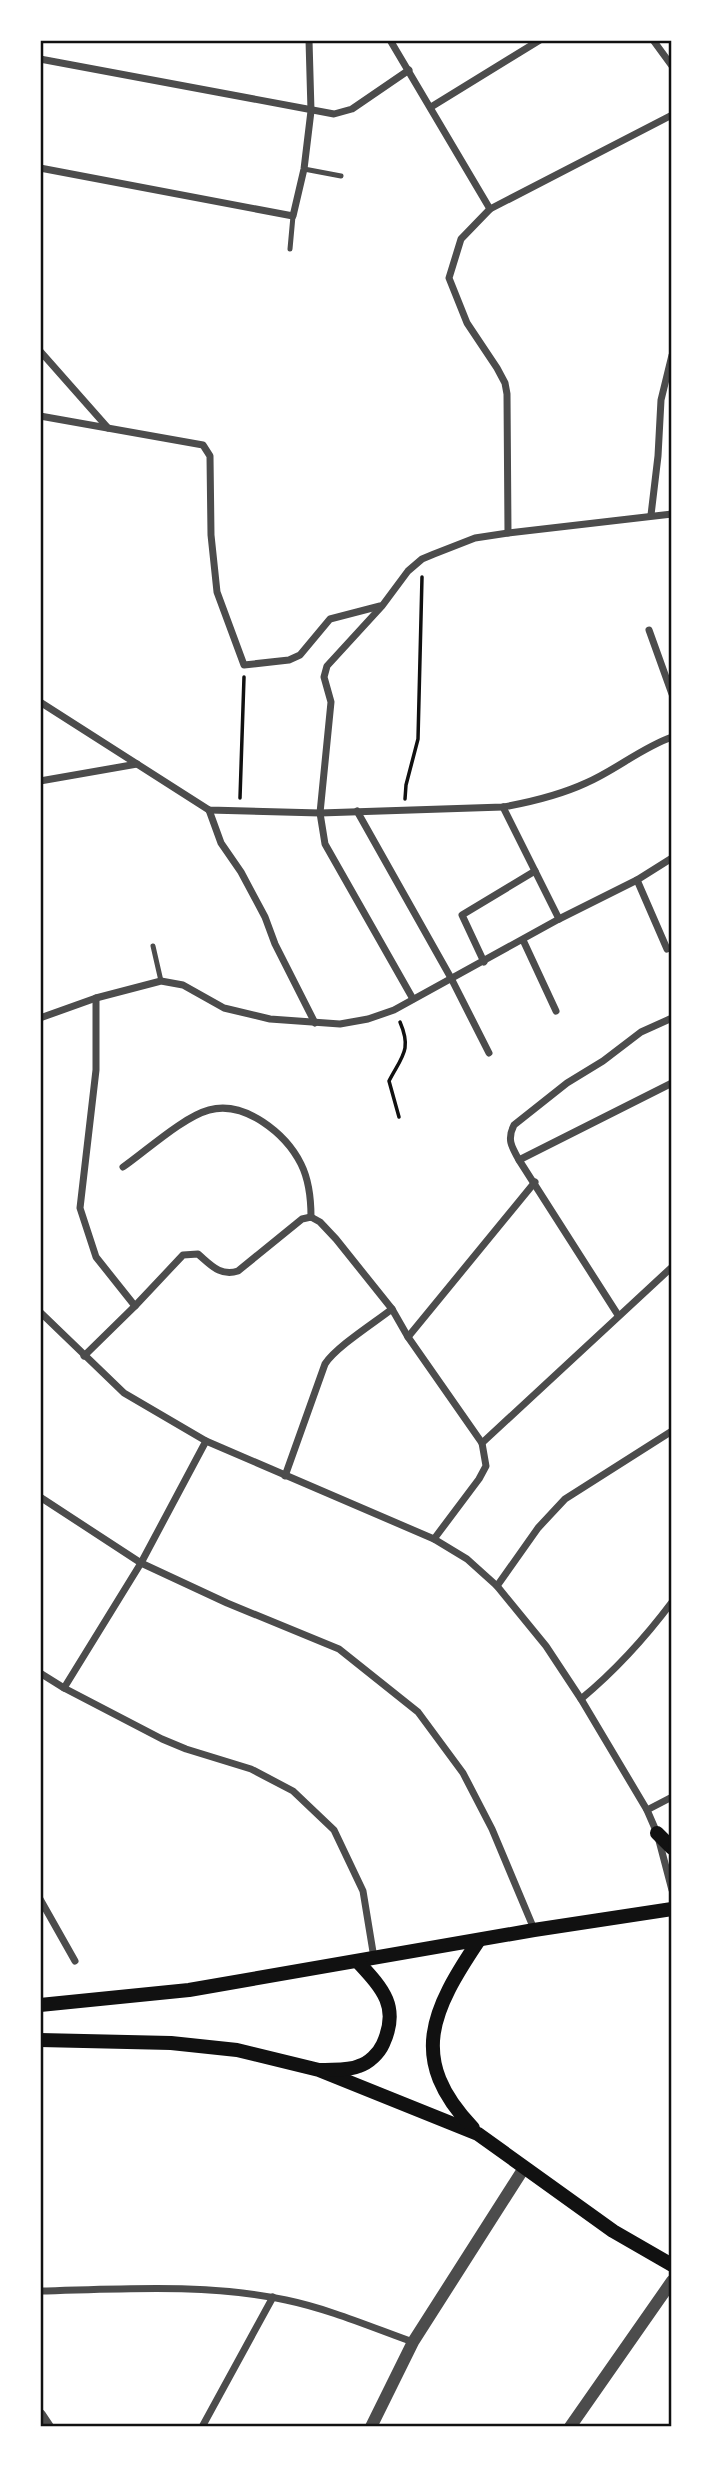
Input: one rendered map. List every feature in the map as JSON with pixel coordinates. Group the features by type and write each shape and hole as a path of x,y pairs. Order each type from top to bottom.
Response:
{"main road":[{"path":"657,1833 672,1848"},
{"path":"40,2005 189,1990 534,1930 672,1909"},
{"path":"479,1940 453,1979 432,2031 433,2055 443,2087 458,2113 478,2134 523,2168 613,2231 672,2265"},
{"path":"319,2070 360,2066 379,2052 390,2030 391,2009 387,2000 358,1962"},
{"path":"40,2040 171,2043 237,2050 319,2070 478,2134"}],"street":[{"path":"40,167 293,216 304,169 311,111 309,40"},
{"path":"390,40 490,209"},
{"path":"432,107 540,40"},
{"path":"653,40 672,66"},
{"path":"40,59 334,114 352,109 409,70"},
{"path":"508,533 505,383 467,323 449,278 461,239 490,209 672,115"},
{"path":"40,351 108,428"},
{"path":"651,515 661,400 672,355"},
{"path":"40,416 203,445 210,456 211,535 217,592 244,665 289,660 300,655 330,619 382,606"},
{"path":"413,999 325,844 320,813 331,702 324,677 327,666 382,606 408,571 422,559 475,538 672,514"},
{"path":"649,629 672,694"},
{"path":"40,702 209,810 320,813 503,807 533,802 586,783 657,742 672,737"},
{"path":"40,781 138,764"},
{"path":"503,807 559,919"},
{"path":"209,810 221,843 241,872 265,917 275,944 315,1023"},
{"path":"357,811 451,978 489,1053"},
{"path":"40,1018 96,998 161,981 183,985 224,1008 270,1018 340,1024 368,1019 394,1010 559,919 637,880 672,858"},
{"path":"484,962 462,915 535,872"},
{"path":"637,880 667,949"},
{"path":"523,940 556,1011"},
{"path":"96,998 96,1070 80,1208 96,1257 135,1307"},
{"path":"618,1315 519,1160 510,1143 509,1134 514,1125 567,1083 603,1061 641,1032 672,1018"},
{"path":"519,1160 672,1083"},
{"path":"123,1167 193,1117 211,1109 241,1110 263,1122 290,1144 303,1166 311,1197 311,1217"},
{"path":"408,1337 535,1182"},
{"path":"84,1356 135,1307 183,1255 198,1254 220,1272 230,1274 302,1219 311,1217 320,1222 336,1239 392,1309 408,1337 482,1443 486,1466 434,1539"},
{"path":"482,1443 672,1267"},
{"path":"285,1476 325,1364 332,1352 347,1344 392,1309"},
{"path":"40,1312 124,1393 206,1441 434,1539 467,1559 497,1586 546,1646 647,1810 657,1833 672,1890"},
{"path":"497,1586 538,1528 565,1499 672,1431"},
{"path":"64,1688 141,1563 206,1441"},
{"path":"40,1497 141,1563 227,1603 339,1649 418,1712 469,1784 492,1829 534,1930"},
{"path":"581,1699 607,1678 644,1639 672,1601"},
{"path":"40,1673 162,1739 251,1769 293,1791 334,1830 363,1891 374,1958"},
{"path":"647,1810 672,1797"},
{"path":"40,1899 75,1961"},
{"path":"371,2427 413,2342 523,2168"},
{"path":"570,2427 672,2281"},
{"path":"40,2291 181,2288 273,2297 331,2312 413,2342"},
{"path":"202,2427 273,2297"},
{"path":"40,2416 48,2427"}],"lane":[{"path":"304,169 341,176"},
{"path":"290,249 293,216"},
{"path":"153,946 161,981"}],"path":[{"path":"405,811 406,785 418,739 422,559"},
{"path":"240,811 244,665"},
{"path":"394,1010 407,1040 389,1081 399,1117"}]}
